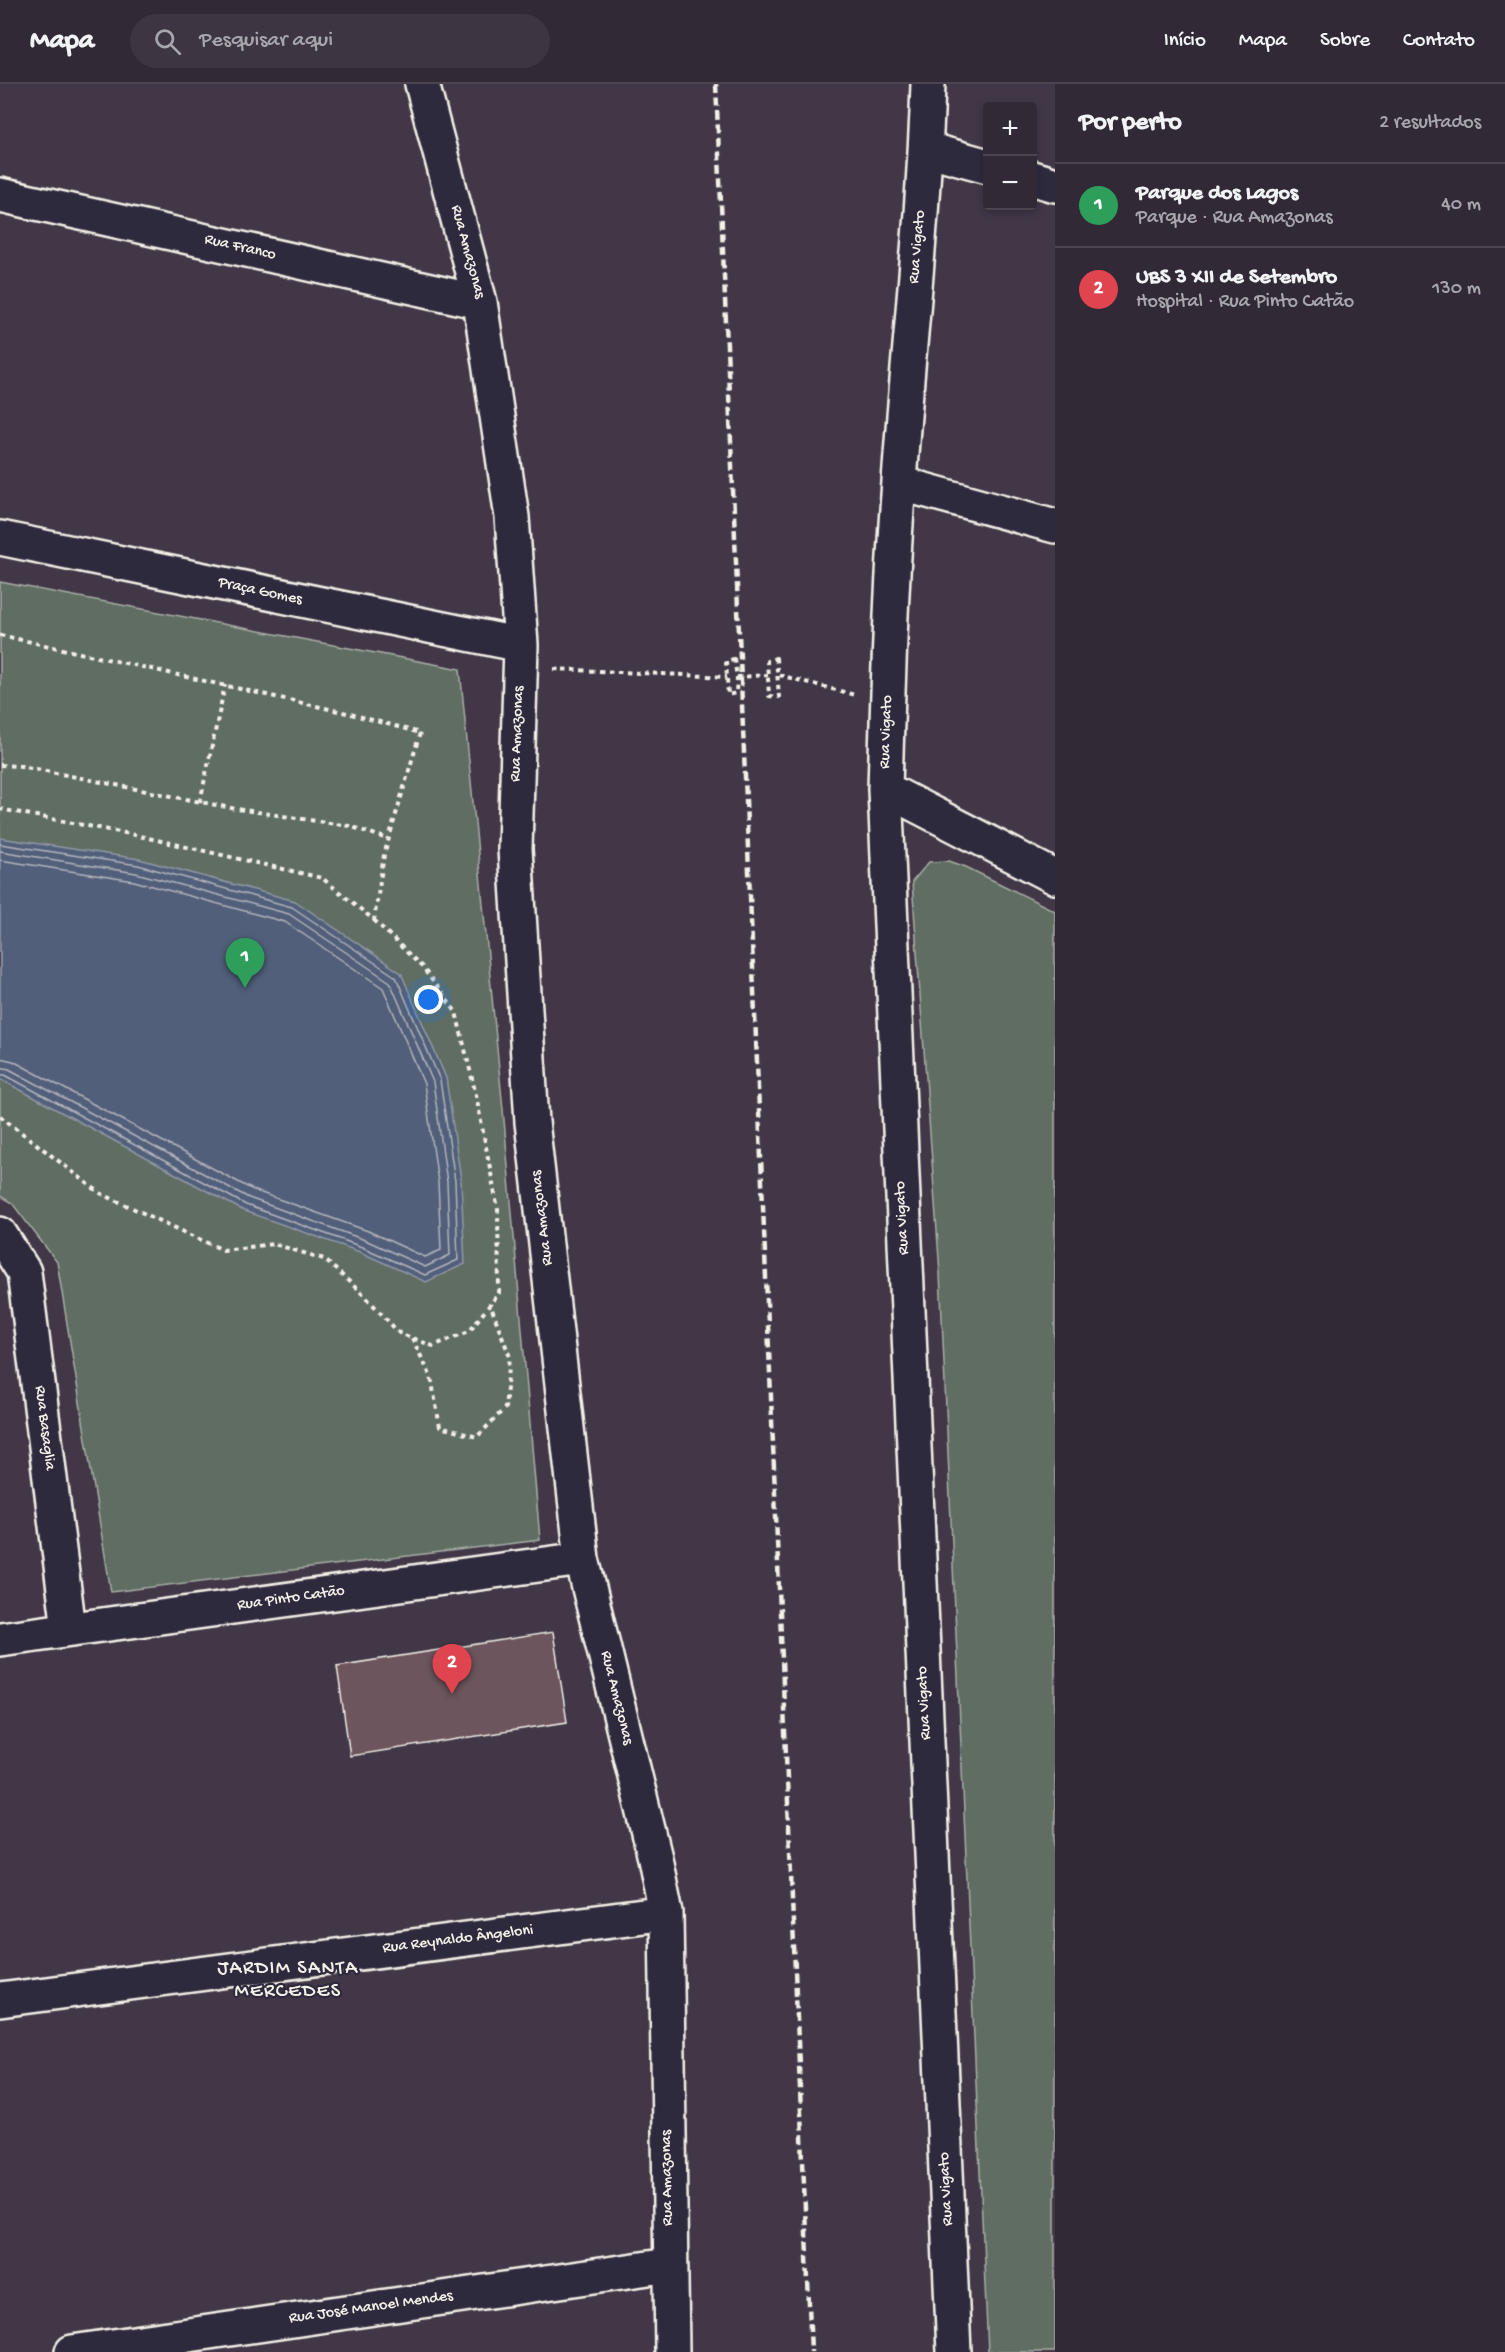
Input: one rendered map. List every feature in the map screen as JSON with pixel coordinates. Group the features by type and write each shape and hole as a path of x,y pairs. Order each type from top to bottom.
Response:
{"street":[{"name":"Rua Amazonas","path":"422,84 480,302 512,517 520,657 515,849 532,1122 582,1559 655,1858 666,1913 669,2265 672,2352"},
{"name":"Rua Vigato","path":"928,84 926,149 898,483 885,789 954,2352"},
{"path":"926,149 983,165"},
{"path":"1037,180 1055,185"},
{"name":"Rua Franco","path":"0,195 480,302"},
{"path":"898,483 1055,525"},
{"name":"Praça Gomes","path":"0,538 520,657"},
{"path":"885,789 1055,876"},
{"name":"Rua Basaglia","path":"0,1234 24,1272 69,1629"},
{"name":"Rua Pinto Catão","path":"0,1639 582,1559"},
{"name":"Rua Reynaldo Ângeloni","path":"0,2000 666,1913"},
{"name":"Rua José Manoel Mendes","path":"72,2352 143,2347 669,2265"}],"path":[{"path":"0,635 225,685 420,733 384,855 374,920"},
{"path":"520,657 727,677"},
{"path":"776,658 779,675 779,697 769,696 768,661 776,658"},
{"path":"734,659 737,677 736,693 728,695 726,661 734,659"},
{"path":"737,677 768,675"},
{"path":"779,675 887,704"},
{"path":"200,802 225,685"},
{"path":"0,765 21,766 200,802 349,826 388,839"},
{"path":"0,809 135,835 322,878 374,920 422,967 456,1012 476,1095 498,1210 499,1293 469,1330 433,1346 399,1333 366,1297 324,1259 274,1244 223,1250 100,1193 0,1116"},
{"path":"411,1338 431,1377 440,1426 477,1437 505,1408 510,1357 490,1304"}],"green space":[{"path":"0,582 460,669 504,1120 540,1540 111,1592 57,1262 12,1203 0,1196"},
{"path":"949,861 966,867 1055,911 1055,2352 988,2352 940,1273 912,882 929,862"}],"water":[{"path":"0,838 139,859 295,901 401,973 446,1078 461,1180 465,1264 426,1282 360,1252 244,1211 0,1079"}],"building":[{"path":"553,1632 567,1722 350,1756 337,1666"}],"railway":[{"path":"716,84 811,2352"}],"place":[{"name":"Parque dos Lagos","path":"245,988"},
{"name":"UBS 3 XII de Setembro","path":"452,1694"}],"district":[{"name":"JARDIM SANTA MERCEDES","path":"288,1980"}]}
